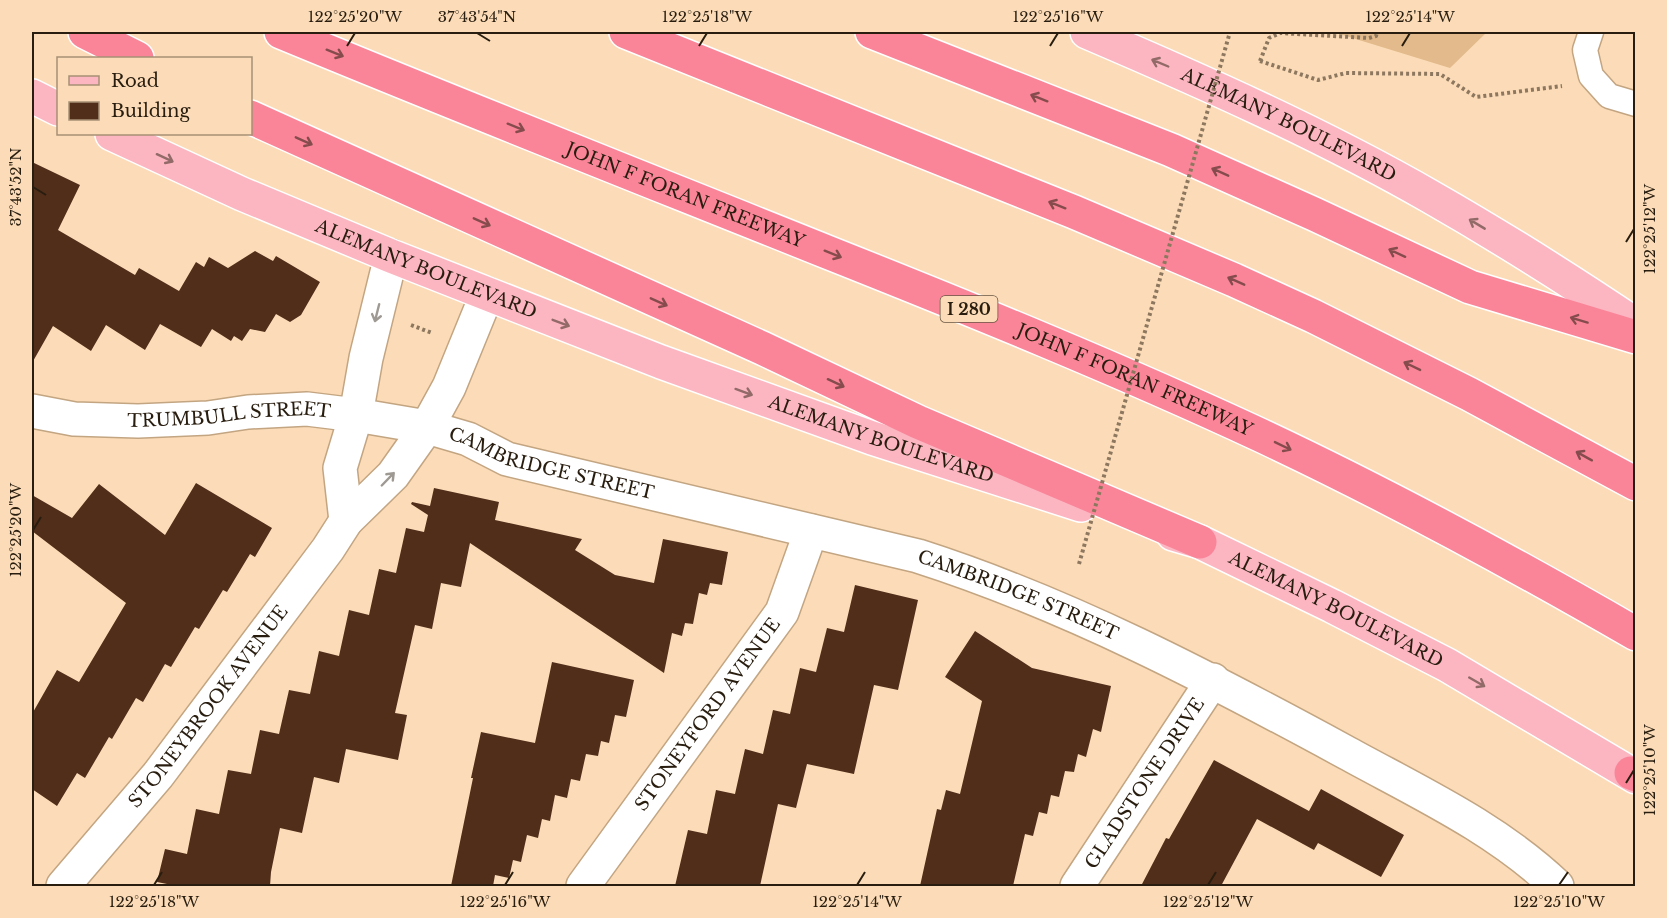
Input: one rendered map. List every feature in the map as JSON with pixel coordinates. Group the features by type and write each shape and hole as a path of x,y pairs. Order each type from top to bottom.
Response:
{"highway":[{"path":"85,32 135,57"},
{"name":"JOHN F FORAN FREEWAY","path":"281,32 958,304 1168,393 1409,508 1551,585 1635,634"},
{"path":"626,32 1064,208 1224,276 1313,316 1469,394 1635,484"},
{"path":"872,32 1171,150 1470,287 1635,337"},
{"path":"252,118 762,348 918,422 1200,542"}],"main road":[{"name":"ALEMANY BOULEVARD","path":"1087,32 1183,73 1308,132 1430,196 1546,265 1635,325"},
{"path":"32,96 57,108"},
{"name":"ALEMANY BOULEVARD","path":"114,135 242,194 391,256 661,362 872,438 1200,542 1447,665 1634,775"}],"street":[{"path":"346,520 340,468 356,415 366,358 391,256"},
{"name":"STONEYBROOK AVENUE","path":"63,886 158,775 328,549 346,520 393,475 427,427 449,387 487,294"},
{"name":"TRUMBULL STREET","path":"32,411 74,419 138,422 307,409 427,427"},
{"name":"CAMBRIDGE STREET","path":"427,427 468,439 507,459 918,556 964,570 1144,647 1213,680 1454,811 1499,838 1535,865 1557,886"},
{"name":"STONEYFORD AVENUE","path":"583,886 782,612 811,531"},
{"name":"GLADSTONE DRIVE","path":"1077,886 1213,680"}],"lane":[{"path":"1591,32 1585,50 1591,76 1609,96 1635,104"}],"path":[{"path":"1079,564 1230,32"},
{"path":"1243,101 1269,38 1280,33 1369,38 1376,36 1377,32"},
{"path":"1260,61 1318,80 1346,73 1440,74 1476,97 1557,88 1591,76"},
{"path":"403,321 433,333"}],"shaded area":[{"path":"1333,32 1487,32 1450,68"}],"building":[{"path":"32,162 80,185 58,230 135,275 139,268 179,291 196,262 204,267 209,257 228,268 255,251 273,261 276,256 320,282 301,315 290,322 276,314 265,332 250,329 242,341 234,336 231,341 212,329 201,347 160,324 145,350 106,325 91,351 53,326 32,363"},
{"path":"196,483 272,528 255,557 250,554 227,592 223,590 199,629 195,627 171,667 165,664 143,702 136,698 112,739 109,737 85,778 77,773 57,806 32,789 32,714 57,670 79,682 126,603 32,531 32,495 72,518 99,484 165,535"},
{"path":"434,488 499,502 495,520 582,539 575,550 615,575 654,583 663,539 728,552 722,585 710,583 707,595 699,593 693,624 685,623 682,636 672,633 664,673 470,543 461,587 441,583 432,629 415,625 395,713 407,715 398,760 346,749 339,783 314,777 302,833 280,828 270,886 177,886 157,882 165,849 187,854 196,809 219,814 228,770 251,774 260,730 279,734 289,690 310,694 319,651 339,656 349,610 369,615 379,569 396,573 406,528 424,532 428,515 411,504 412,502 430,506"},
{"path":"855,585 918,600 898,690 874,685 854,774 807,764 796,808 778,804 760,886 675,886 688,830 707,834 716,790 735,794 745,749 763,754 773,710 790,714 800,668 816,672 827,628 844,632"},
{"path":"975,631 1032,668 1111,686 1101,732 1093,729 1086,757 1078,754 1074,772 1065,771 1059,797 1051,795 1047,814 1039,812 1033,836 1025,834 1013,886 920,886 937,809 941,810 946,790 960,794 982,701 945,677"},
{"path":"552,662 634,680 626,717 615,715 609,743 601,741 598,756 586,754 580,781 571,779 567,798 555,795 550,821 542,819 538,838 527,835 521,862 513,860 509,878 495,875 493,886 451,886 481,732 535,743"},
{"path":"1214,760 1309,811 1321,789 1404,835 1381,877 1318,843 1314,850 1257,819 1221,886 1141,886 1166,838 1169,839"}]}
